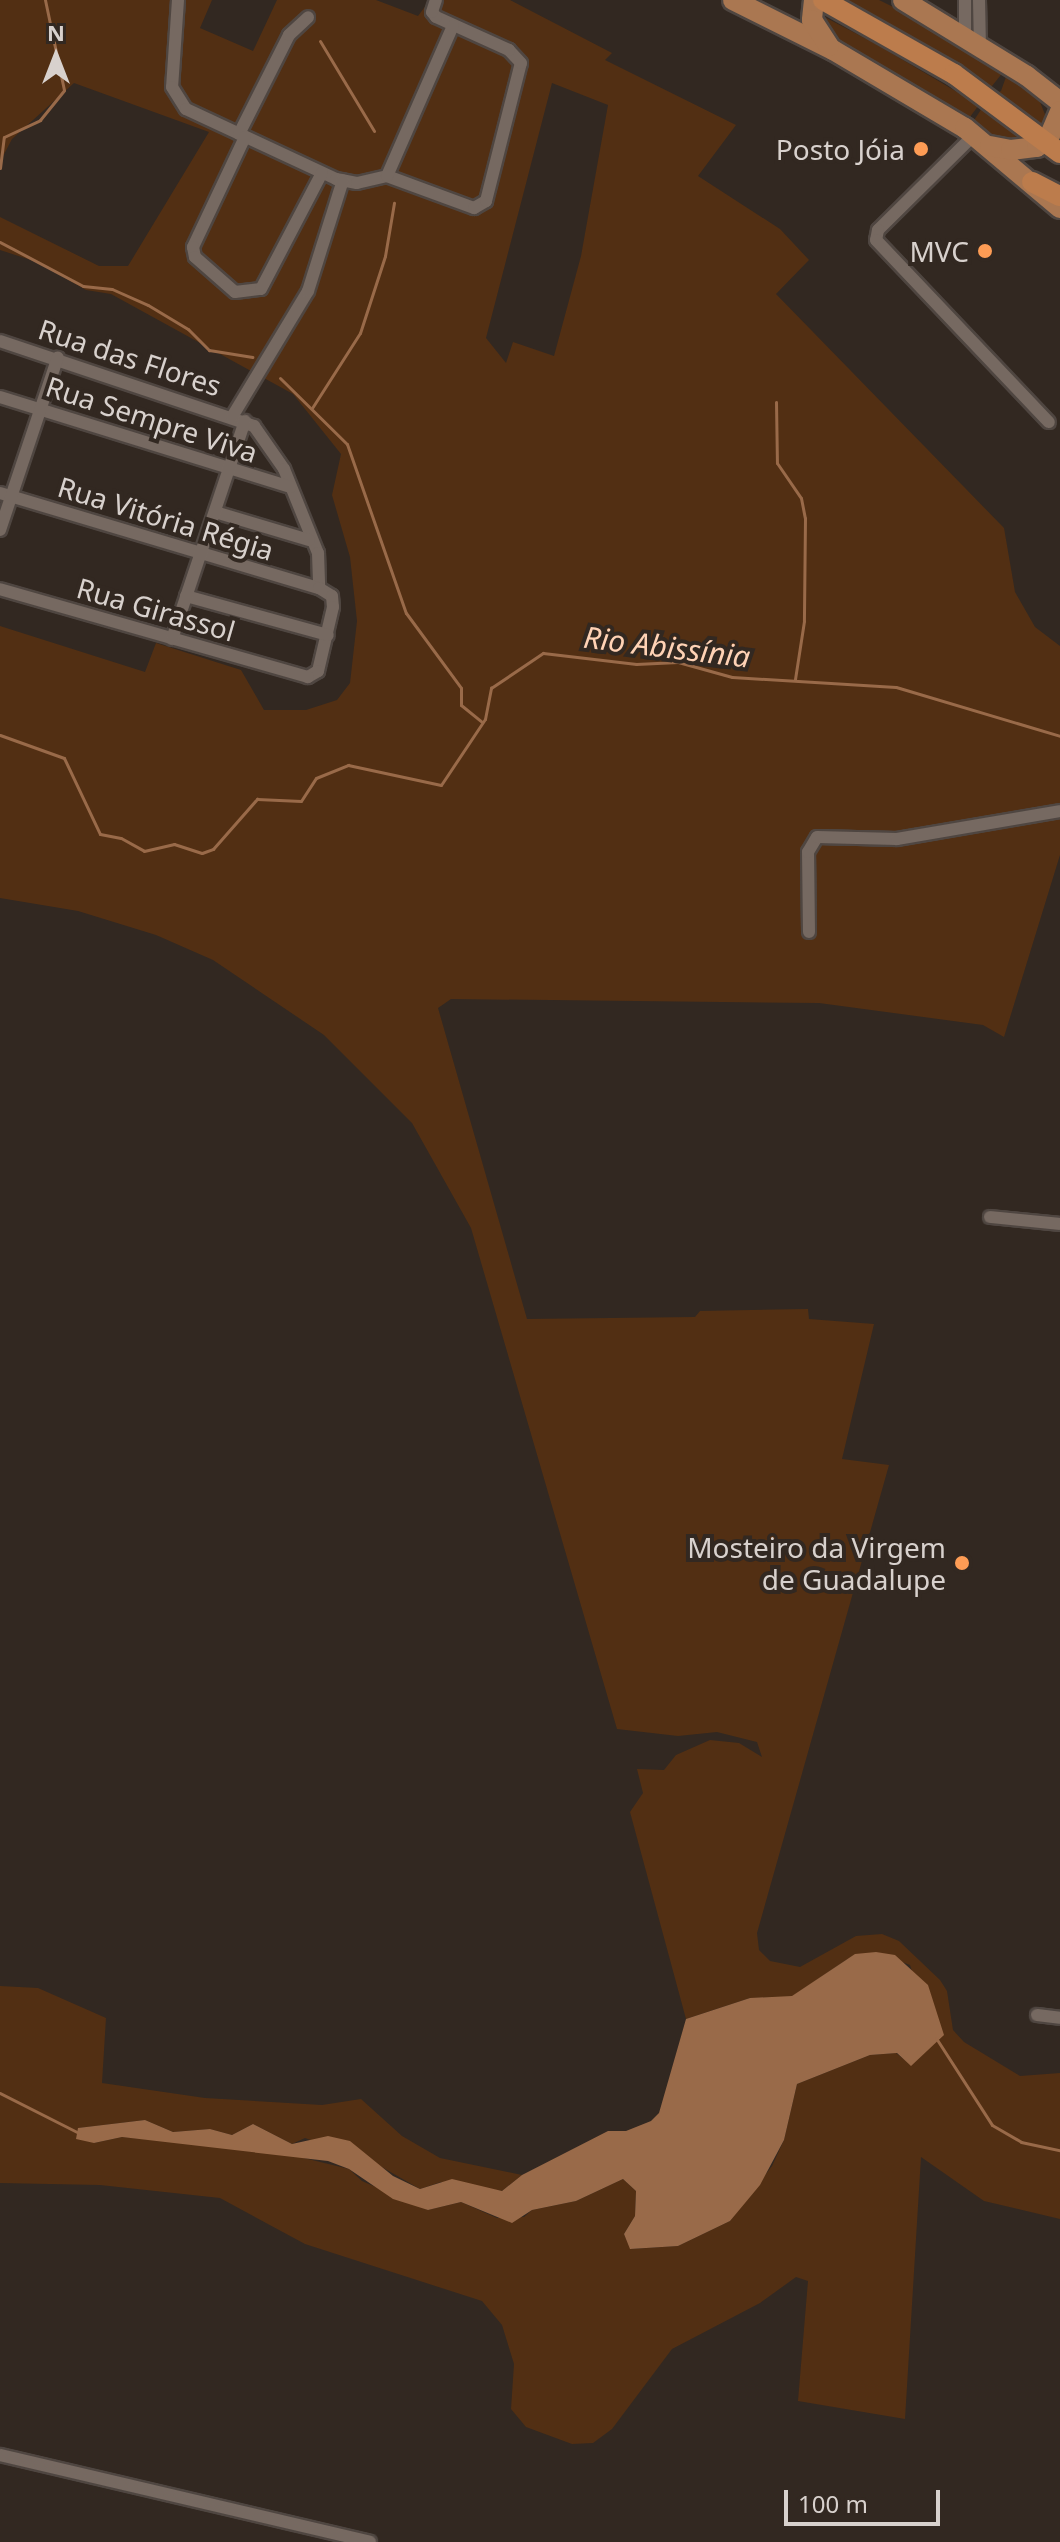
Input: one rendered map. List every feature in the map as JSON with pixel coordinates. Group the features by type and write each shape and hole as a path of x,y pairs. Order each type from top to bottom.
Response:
{"highway":[{"path":"823,0 922,54 1056,135"},
{"path":"1032,182 1060,196"}],"main road":[{"path":"733,0 833,50 980,140 1060,208"},
{"path":"814,0 816,30 833,50"},
{"path":"903,0 1055,94 1056,135 1019,150 980,140"}],"street":[{"path":"178,0 172,87 177,101 322,173 343,180 387,176 468,206 486,201 521,63 509,50 433,15 436,0"},
{"path":"965,0 972,41"},
{"path":"972,41 979,0"},
{"path":"308,17 289,35 193,247 195,257 235,292 261,289 322,173"},
{"path":"387,176 453,26"},
{"path":"980,140 878,230 876,240 1049,422"},
{"path":"172,639 228,471 239,419 308,291 343,180"},
{"name":"Rua das Flores","path":"0,341 58,357 239,419"},
{"path":"0,530 5,494 58,357"},
{"name":"Rua Sempre Viva","path":"0,397 228,471 290,487"},
{"path":"186,596 328,635 333,600 319,588 321,565 290,487 265,436 239,419"},
{"name":"Rua Vitória Régia","path":"5,494 200,555 319,588"},
{"path":"215,512 309,540"},
{"name":"Rua Girassol","path":"0,589 298,675 318,671 328,635"},
{"path":"809,932 808,852 817,837 897,839 1060,811"},
{"path":"990,1217 1060,1224"},
{"path":"1037,2015 1060,2018"},
{"path":"0,2455 370,2542"}],"shaded area":[{"path":"0,0 212,0 200,28 253,51 277,0 376,0 418,16 430,0 510,0 612,53 605,60 736,125 698,176 780,229 809,260 776,294 1004,528 1015,592 1035,627 1060,646 1060,855 1004,1037 983,1025 819,1003 451,999 438,1008 527,1319 695,1317 700,1311 808,1309 809,1319 874,1324 842,1459 889,1465 757,1933 759,1950 770,1961 800,1967 856,1936 882,1934 899,1941 940,1980 947,1991 953,2030 964,2042 1020,2076 1060,2073 1060,2219 984,2201 921,2157 905,2419 798,2401 808,2281 796,2277 760,2303 672,2349 612,2429 593,2443 572,2444 526,2427 511,2409 514,2364 502,2325 482,2301 305,2244 220,2198 100,2185 0,2183 0,1986 38,1988 106,2018 102,2083 205,2098 322,2105 361,2099 402,2136 440,2158 522,2175 502,2191 441,2182 420,2189 373,2162 305,2138 292,2144 253,2124 232,2135 210,2129 173,2132 145,2120 79,2128 94,2143 122,2137 275,2151 349,2169 362,2181 428,2210 461,2202 497,2218 524,2217 532,2210 576,2201 623,2179 636,2191 635,2216 624,2234 631,2249 678,2246 730,2221 772,2166 784,2140 797,2084 870,2055 896,2053 911,2065 935,2040 910,1965 876,1952 846,1960 792,1997 750,1998 686,2019 630,1812 643,1793 637,1769 664,1770 676,1755 710,1740 739,1743 762,1757 757,1742 717,1732 678,1736 617,1729 471,1228 412,1123 324,1035 213,960 156,935 78,911 0,898 0,626 145,672 156,643 241,670 264,710 306,710 337,700 350,683 357,621 350,557 332,495 341,454 293,394 111,294 86,290 37,262 0,250 0,217 99,266 128,266 209,132 74,83 12,139 0,162","holes":["552,83 608,105 581,256 554,356 513,342 506,363 486,338"]},
{"path":"838,0 879,0 940,30 1004,71 988,91 932,50"},
{"path":"815,12 979,105 966,122 837,48"},
{"path":"1007,74 1040,102 1046,117 1043,132 993,95 1001,91"},
{"path":"982,108 1029,144 1000,144 971,125"},
{"path":"876,1952 895,1955 928,1985 944,2035 911,2066 897,2053 870,2055 797,2084 784,2140 760,2185 730,2221 678,2246 630,2249 624,2234 635,2216 636,2191 623,2179 576,2201 532,2210 512,2223 461,2202 428,2210 393,2199 349,2169 328,2161 122,2137 94,2143 76,2139 78,2128 145,2120 173,2132 210,2129 232,2135 253,2124 292,2144 328,2136 350,2141 393,2176 420,2189 452,2179 502,2191 522,2175 608,2131 626,2131 651,2121 659,2113 686,2019 750,1998 792,1996 855,1954"}],"waterway":[{"path":"0,168 4,137 40,120 64,90 45,0"},
{"path":"320,41 374,131"},
{"path":"312,408 360,333 385,256 394,203"},
{"path":"0,242 83,286 112,289 148,305 188,329 209,350 252,357"},
{"path":"280,378 347,444 406,613 461,688 461,705 481,721"},
{"path":"776,402 777,463 801,498 805,518 804,621 795,679"},
{"name":"Rio Abissínia","path":"0,735 64,758 100,834 121,838 144,851 174,844 202,853 213,849 257,799 301,801 316,778 348,765 441,785 485,719 491,688 543,653 636,664 678,662 732,677 896,687 1060,736"},
{"path":"936,2038 992,2125 1021,2142 1060,2150"},
{"path":"0,2093 79,2133"}],"place":[{"name":"Posto Jóia","path":"921,149"},
{"name":"MVC","path":"985,251"},
{"name":"Mosteiro da Virgem de Guadalupe","path":"962,1563"}]}
